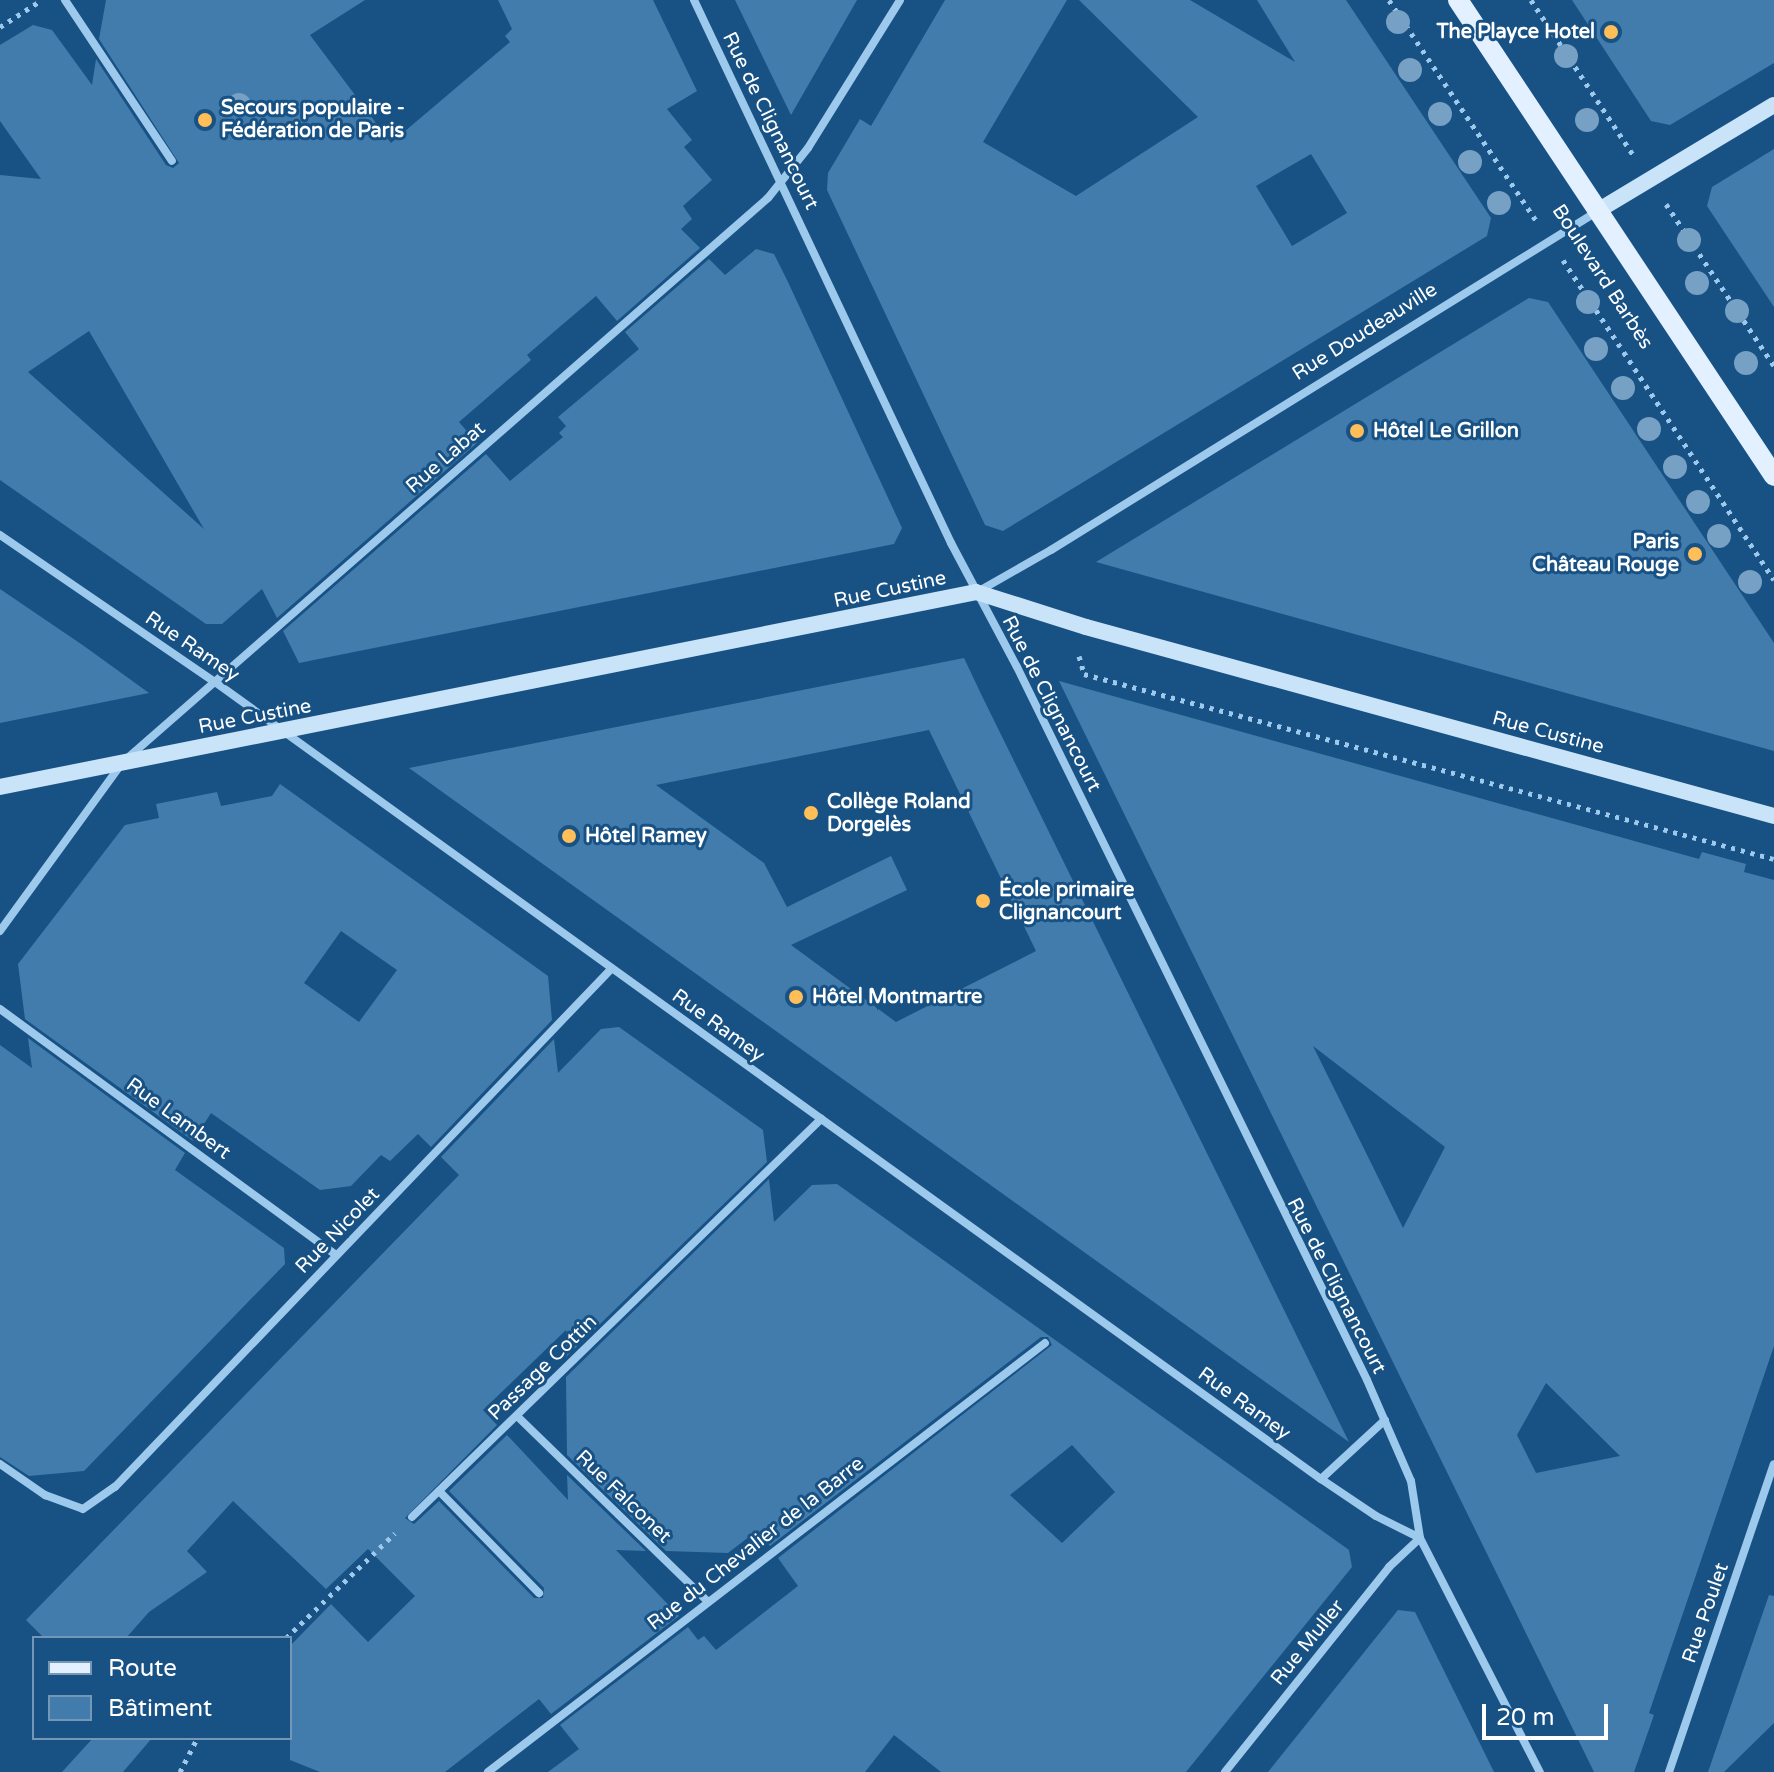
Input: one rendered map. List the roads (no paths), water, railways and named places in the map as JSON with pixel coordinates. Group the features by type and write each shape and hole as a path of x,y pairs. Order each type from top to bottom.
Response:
{"main road":[{"name":"Boulevard Barbès","path":"1458,0 1774,476"}],"street":[{"path":"65,0 172,161"},
{"name":"Rue de Clignancourt","path":"694,0 976,592 1017,667 1385,1420 1411,1481 1420,1538 1540,1772"},
{"name":"Rue Labat","path":"0,931 123,762 752,214 808,148 900,0"},
{"name":"Rue Doudeauville","path":"976,592 1051,550 1774,105"},
{"name":"Rue Ramey","path":"0,535 215,682 1321,1479 1376,1516 1420,1538"},
{"name":"Rue Custine","path":"0,787 976,592 1086,627 1774,816"},
{"name":"Rue Nicolet","path":"0,1464 45,1495 83,1509 115,1487 611,969"},
{"name":"Rue Lambert","path":"0,1009 336,1255"},
{"name":"Passage Cottin","path":"412,1517 821,1119"},
{"name":"Rue du Chevalier de la Barre","path":"488,1772 1045,1343"},
{"name":"Rue Falconet","path":"517,1416 707,1601"},
{"path":"1321,1479 1385,1420"},
{"name":"Rue Poulet","path":"1669,1772 1774,1464"},
{"path":"439,1491 539,1593"},
{"name":"Rue Muller","path":"1225,1772 1389,1567 1420,1538"}],"place":[{"name":"The Playce Hotel","path":"1611,32"},
{"name":"Secours populaire - Fédération de Paris","path":"205,120"},
{"name":"Hôtel Le Grillon","path":"1357,431"},
{"name":"Paris Château Rouge","path":"1695,554"},
{"name":"Collège Roland Dorgelès","path":"811,813"},
{"name":"Hôtel Ramey","path":"569,836"},
{"name":"École primaire Clignancourt","path":"983,901"},
{"name":"Hôtel Montmartre","path":"796,997"}]}
